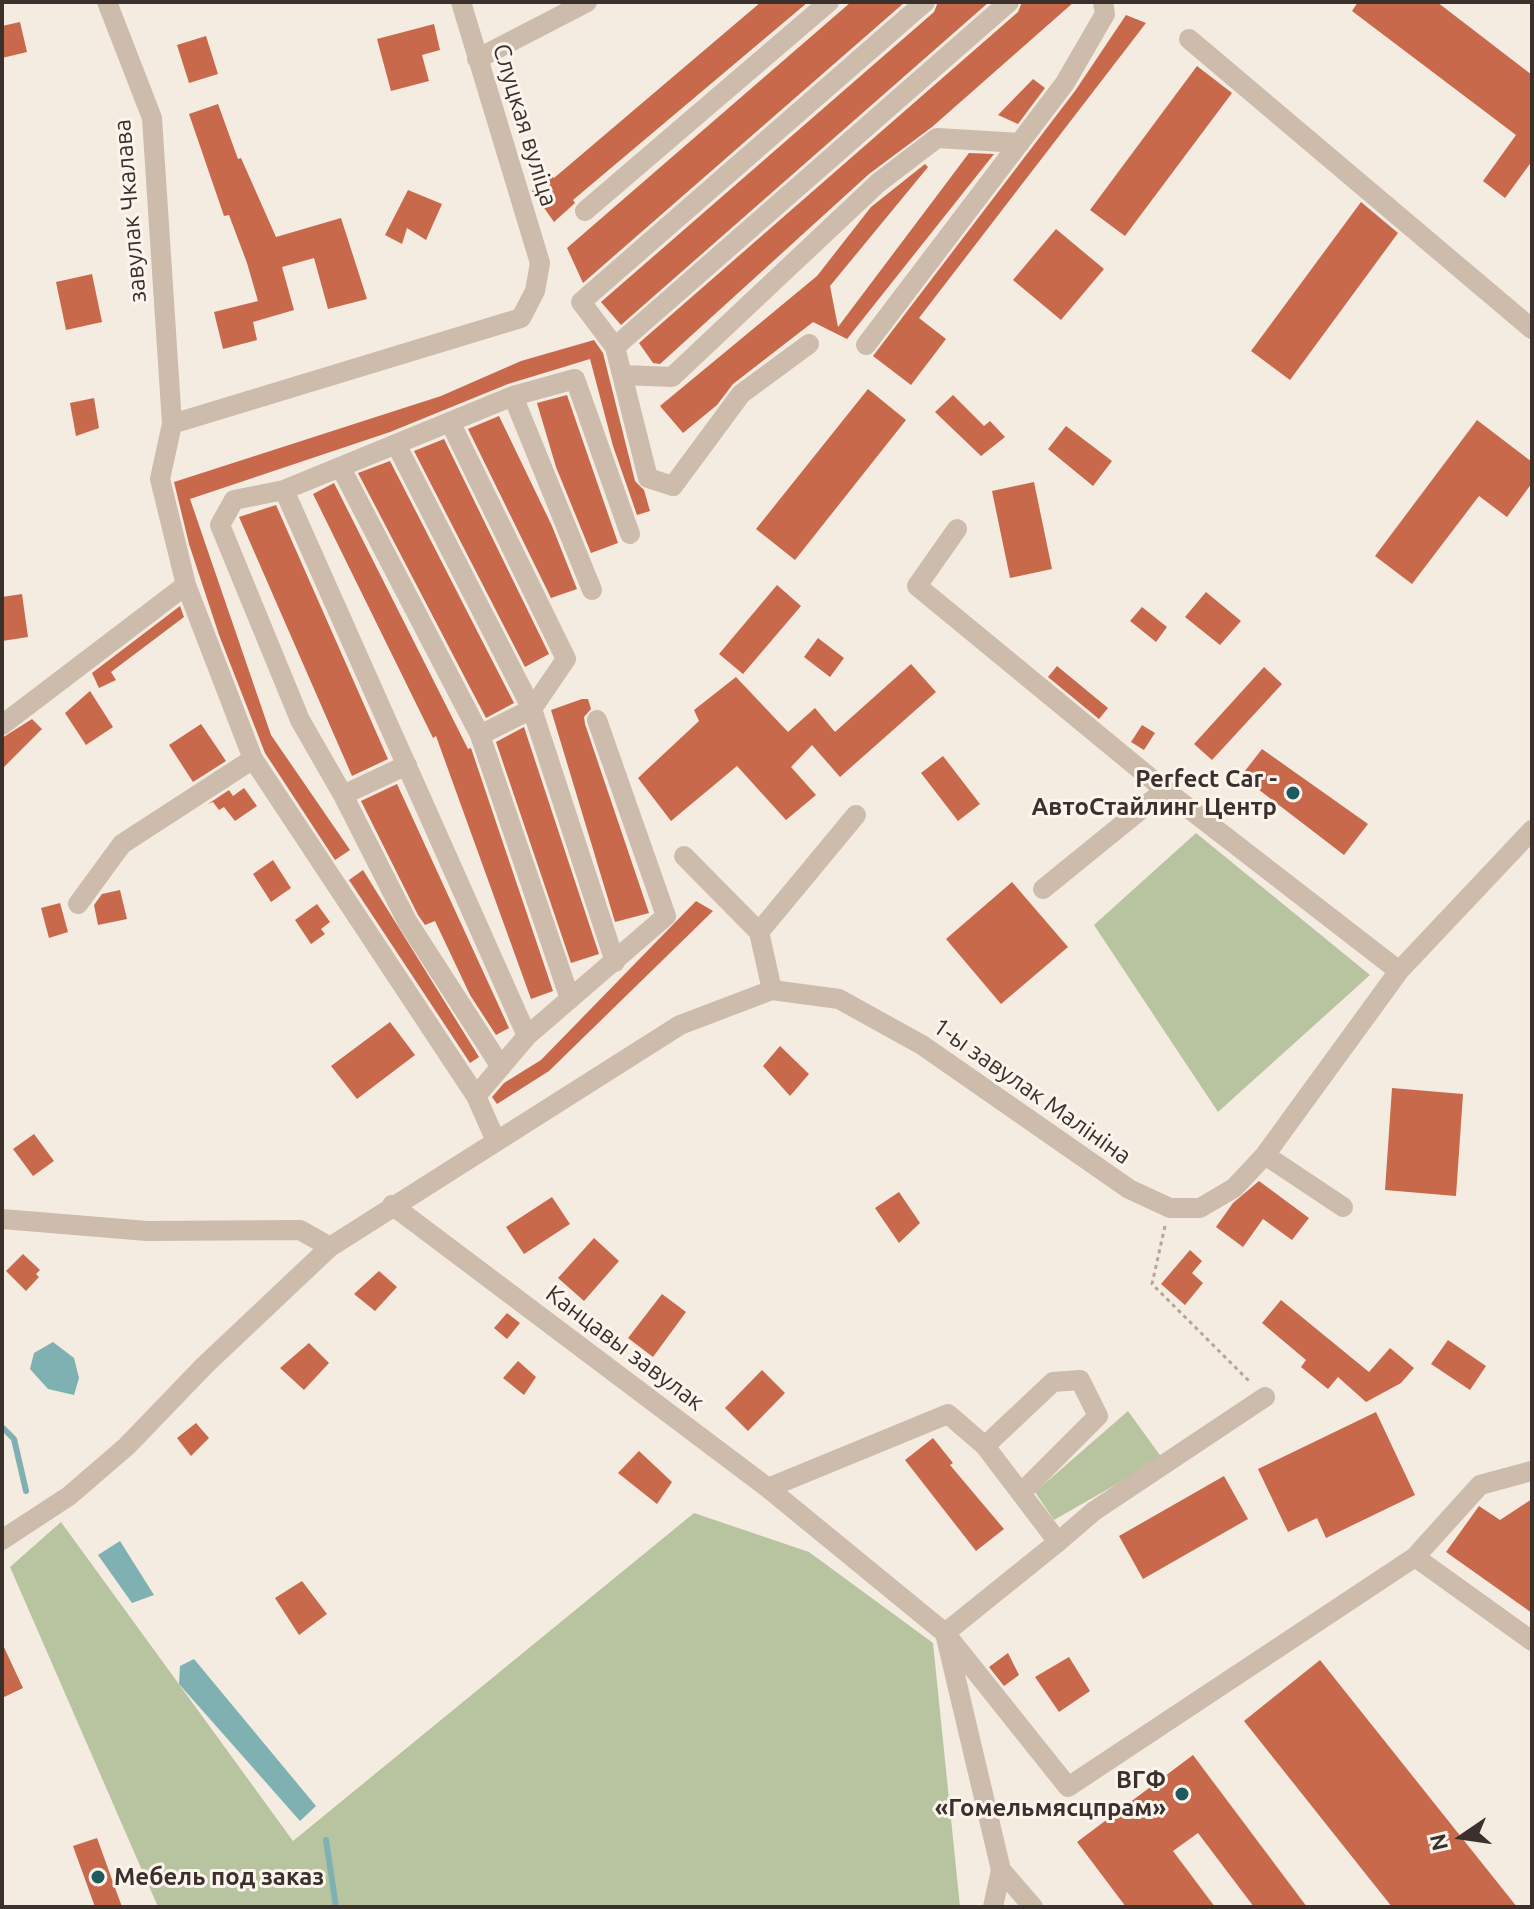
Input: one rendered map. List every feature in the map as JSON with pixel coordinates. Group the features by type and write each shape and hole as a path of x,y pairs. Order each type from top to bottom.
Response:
{"street":[{"name":"завулак Чкалава","path":"107,2 152,118 172,424 160,479 186,585 253,759 476,1096 496,1141"},
{"name":"Слуцкая вуліца","path":"172,424 521,318 535,291 540,263 461,2"},
{"path":"477,59 587,2"},
{"path":"585,211 829,2"},
{"path":"809,344 741,394 673,486 648,478 615,347 581,302 925,2"},
{"path":"615,347 1009,2"},
{"path":"866,345 1065,83 1105,14 1103,2"},
{"path":"1189,39 1532,329"},
{"path":"622,375 672,377 878,183 937,138 1020,143"},
{"path":"501,1067 407,921 343,795 300,720 220,525 234,500 284,490 513,396 575,379 630,534"},
{"path":"513,396 592,590"},
{"path":"451,424 566,659 532,709 480,735"},
{"path":"397,446 532,709 615,962"},
{"path":"341,468 480,735 570,999"},
{"path":"284,490 527,1036"},
{"path":"957,529 917,586 1165,790 1399,971"},
{"path":"2,725 186,585"},
{"path":"476,1096 527,1036 666,916 597,720"},
{"path":"78,904 122,844 253,759"},
{"path":"343,795 407,765"},
{"path":"1043,889 1165,790"},
{"path":"759,932 856,815"},
{"path":"1170,1208 1200,1208 1234,1188 1265,1155 1399,971 1532,830"},
{"path":"684,856 759,932 772,990"},
{"name":"1-ы завулак Малініна","path":"392,1205 680,1025 772,990 839,999 922,1045 1129,1189 1170,1208"},
{"path":"1265,1155 1343,1207"},
{"path":"2,1540 69,1496 127,1446 204,1366 330,1247 392,1205"},
{"name":"Канцавы завулак","path":"392,1205 768,1488 945,1633 1068,1787 1415,1557"},
{"path":"2,1219 147,1231 300,1230 330,1247"},
{"path":"985,1446 1053,1382 1080,1380 1098,1416 1021,1493"},
{"path":"993,1907 1001,1870 945,1633 1094,1511 1265,1397"},
{"path":"768,1488 948,1414 985,1446 1058,1542"},
{"path":"1532,1471 1480,1485 1415,1557 1532,1641"},
{"path":"1001,1870 1033,1907"}],"path":[{"path":"1170,1208 1152,1284 1265,1397"}],"green space":[{"path":"1196,833 1370,975 1218,1112 1094,925"},
{"path":"1128,1411 1162,1458 1054,1520 1035,1492"},
{"path":"694,1513 809,1552 933,1643 960,1907 158,1907 10,1567 61,1522 293,1841"}],"water":[{"path":"53,1342 74,1358 79,1378 74,1395 48,1389 30,1369 34,1353"},
{"path":"120,1541 154,1595 132,1603 98,1555"},
{"path":"194,1659 316,1806 300,1821 179,1684 180,1666"}],"building":[{"path":"761,2 808,2 573,200 575,203 554,222 532,191 551,175 554,178"},
{"path":"851,2 905,2 583,283 567,248"},
{"path":"938,2 989,2 621,325 601,302 934,12"},
{"path":"1022,2 1074,2 932,127 869,174 660,364 653,363 639,343 1018,12"},
{"path":"1358,2 1437,2 1532,75 1532,161 1505,198 1483,181 1516,135 1352,11"},
{"path":"1126,15 1146,23 919,318 946,339 911,385 873,356 1075,91"},
{"path":"20,22 27,52 2,58 2,26"},
{"path":"434,24 440,50 422,55 429,81 391,91 377,39"},
{"path":"206,36 218,74 189,83 177,45"},
{"path":"1197,66 1232,93 1125,236 1090,210"},
{"path":"1033,79 1045,88 1018,124 998,115"},
{"path":"218,104 238,159 241,158 276,237 341,218 367,299 328,309 314,258 282,267 294,310 253,322 257,340 223,349 214,312 258,301 247,263 229,215 224,216 189,114"},
{"path":"969,153 994,154 847,339 813,322 733,384 717,405 683,433 660,406 817,276 871,207 925,164 928,167 830,286 838,327"},
{"path":"408,190 442,204 426,240 407,228 402,244 385,235"},
{"path":"1361,202 1398,233 1290,380 1251,351"},
{"path":"1056,229 1104,269 1061,320 1013,280"},
{"path":"92,274 102,322 66,330 56,282"},
{"path":"594,340 603,353 635,481 644,490 650,511 637,515 613,446 590,359 508,384 390,432 190,499 271,735 350,850 335,860 265,753 219,635 189,544 174,482 441,396 521,361"},
{"path":"868,389 906,420 795,560 756,529"},
{"path":"567,395 618,543 591,553 556,467 537,403"},
{"path":"953,395 984,426 990,421 1005,437 981,456 935,412"},
{"path":"94,398 99,428 76,436 70,403"},
{"path":"499,416 552,526 577,589 551,598 468,429"},
{"path":"1477,420 1532,462 1532,483 1507,517 1479,496 1412,584 1375,556"},
{"path":"1066,426 1112,461 1093,486 1048,449"},
{"path":"444,439 549,654 525,667 414,451"},
{"path":"390,461 514,703 486,718 358,473"},
{"path":"1034,482 1052,569 1010,578 992,491"},
{"path":"334,483 468,749 471,748 553,991 531,999 436,736 433,738 313,494"},
{"path":"276,505 388,759 352,776 239,517"},
{"path":"777,585 801,606 743,674 719,654"},
{"path":"1206,592 1241,621 1220,645 1185,617"},
{"path":"22,594 28,637 2,641 2,597"},
{"path":"180,606 184,617 111,672 116,680 99,688 92,673"},
{"path":"1142,607 1167,627 1156,642 1130,621"},
{"path":"818,638 844,658 830,677 804,657"},
{"path":"911,664 936,692 840,777 812,745 791,767 816,795 786,820 737,766 671,821 638,778 699,721 694,710 736,677 788,732 815,708 835,732"},
{"path":"1057,666 1108,708 1099,719 1048,677"},
{"path":"1264,667 1282,684 1212,760 1194,744"},
{"path":"90,691 113,727 86,745 65,713"},
{"path":"588,699 591,709 584,717 585,724 649,913 615,922 551,710"},
{"path":"32,719 42,729 2,769 2,738"},
{"path":"201,724 226,761 193,782 169,745"},
{"path":"1142,725 1155,733 1144,750 1131,742"},
{"path":"524,727 599,954 571,963 496,742"},
{"path":"1262,749 1368,824 1344,855 1241,776"},
{"path":"943,756 980,804 958,821 921,773"},
{"path":"397,784 509,1028 496,1035 470,995 435,921 425,925 418,915 361,801"},
{"path":"244,788 257,806 235,821 224,807 219,810 213,802 208,804 229,790 233,796"},
{"path":"273,860 291,888 271,902 253,874"},
{"path":"363,870 479,1057 470,1063 349,880"},
{"path":"1012,882 1068,947 1001,1004 946,939"},
{"path":"120,890 127,919 98,925 94,905 102,894"},
{"path":"696,901 713,911 549,1071 497,1104 492,1097 504,1083 541,1060"},
{"path":"60,903 68,932 49,938 41,908"},
{"path":"317,904 330,922 321,929 325,934 311,944 295,920"},
{"path":"390,1022 415,1055 357,1099 331,1066"},
{"path":"780,1046 809,1074 790,1096 763,1066"},
{"path":"1392,1088 1463,1094 1456,1196 1385,1190"},
{"path":"34,1134 54,1161 33,1176 13,1149"},
{"path":"1259,1181 1309,1218 1292,1240 1263,1219 1243,1247 1216,1227 1233,1203"},
{"path":"899,1192 920,1223 899,1243 875,1208"},
{"path":"552,1197 570,1224 524,1254 506,1227"},
{"path":"594,1238 619,1261 584,1301 558,1278"},
{"path":"1190,1250 1202,1261 1192,1273 1203,1283 1185,1305 1161,1284"},
{"path":"23,1254 40,1270 36,1274 39,1277 26,1291 6,1271"},
{"path":"379,1271 397,1287 375,1311 354,1294"},
{"path":"662,1294 686,1312 653,1357 628,1338"},
{"path":"1281,1300 1369,1372 1390,1348 1414,1368 1401,1383 1366,1402 1338,1377 1328,1389 1301,1367 1306,1360 1262,1323"},
{"path":"507,1313 520,1323 507,1339 494,1328"},
{"path":"1448,1340 1486,1366 1470,1390 1431,1364"},
{"path":"309,1343 329,1363 304,1390 280,1368"},
{"path":"518,1361 536,1377 524,1395 503,1378"},
{"path":"762,1370 785,1393 748,1431 725,1408"},
{"path":"1376,1412 1415,1495 1326,1538 1317,1518 1288,1532 1258,1469"},
{"path":"196,1423 209,1438 191,1456 177,1438"},
{"path":"933,1438 953,1463 950,1465 1004,1529 976,1551 905,1460"},
{"path":"639,1451 672,1482 657,1504 618,1473"},
{"path":"1224,1476 1248,1519 1143,1579 1119,1536"},
{"path":"1532,1499 1532,1613 1446,1552 1479,1506 1500,1520"},
{"path":"302,1581 327,1614 299,1635 275,1598"},
{"path":"2,1643 23,1688 2,1698"},
{"path":"1008,1653 1019,1675 1004,1686 989,1667"},
{"path":"1069,1657 1090,1691 1059,1712 1035,1677"},
{"path":"1320,1660 1517,1907 1392,1907 1244,1721"},
{"name":"ВГФ «Гомельмясцпрам»","path":"1193,1755 1307,1907 1254,1907 1198,1833 1173,1851 1215,1907 1126,1907 1077,1842"},
{"name":"Мебель под заказ","path":"97,1838 122,1907 95,1907 73,1846"}],"waterway":[{"path":"2,1427 14,1439 26,1491"},
{"path":"326,1840 336,1907"}],"place":[{"name":"Perfect Car - АвтоСтайлинг Центр","path":"1293,793"},
{"name":"ВГФ «Гомельмясцпрам»","path":"1182,1794"},
{"name":"Мебель под заказ","path":"98,1877"}]}
